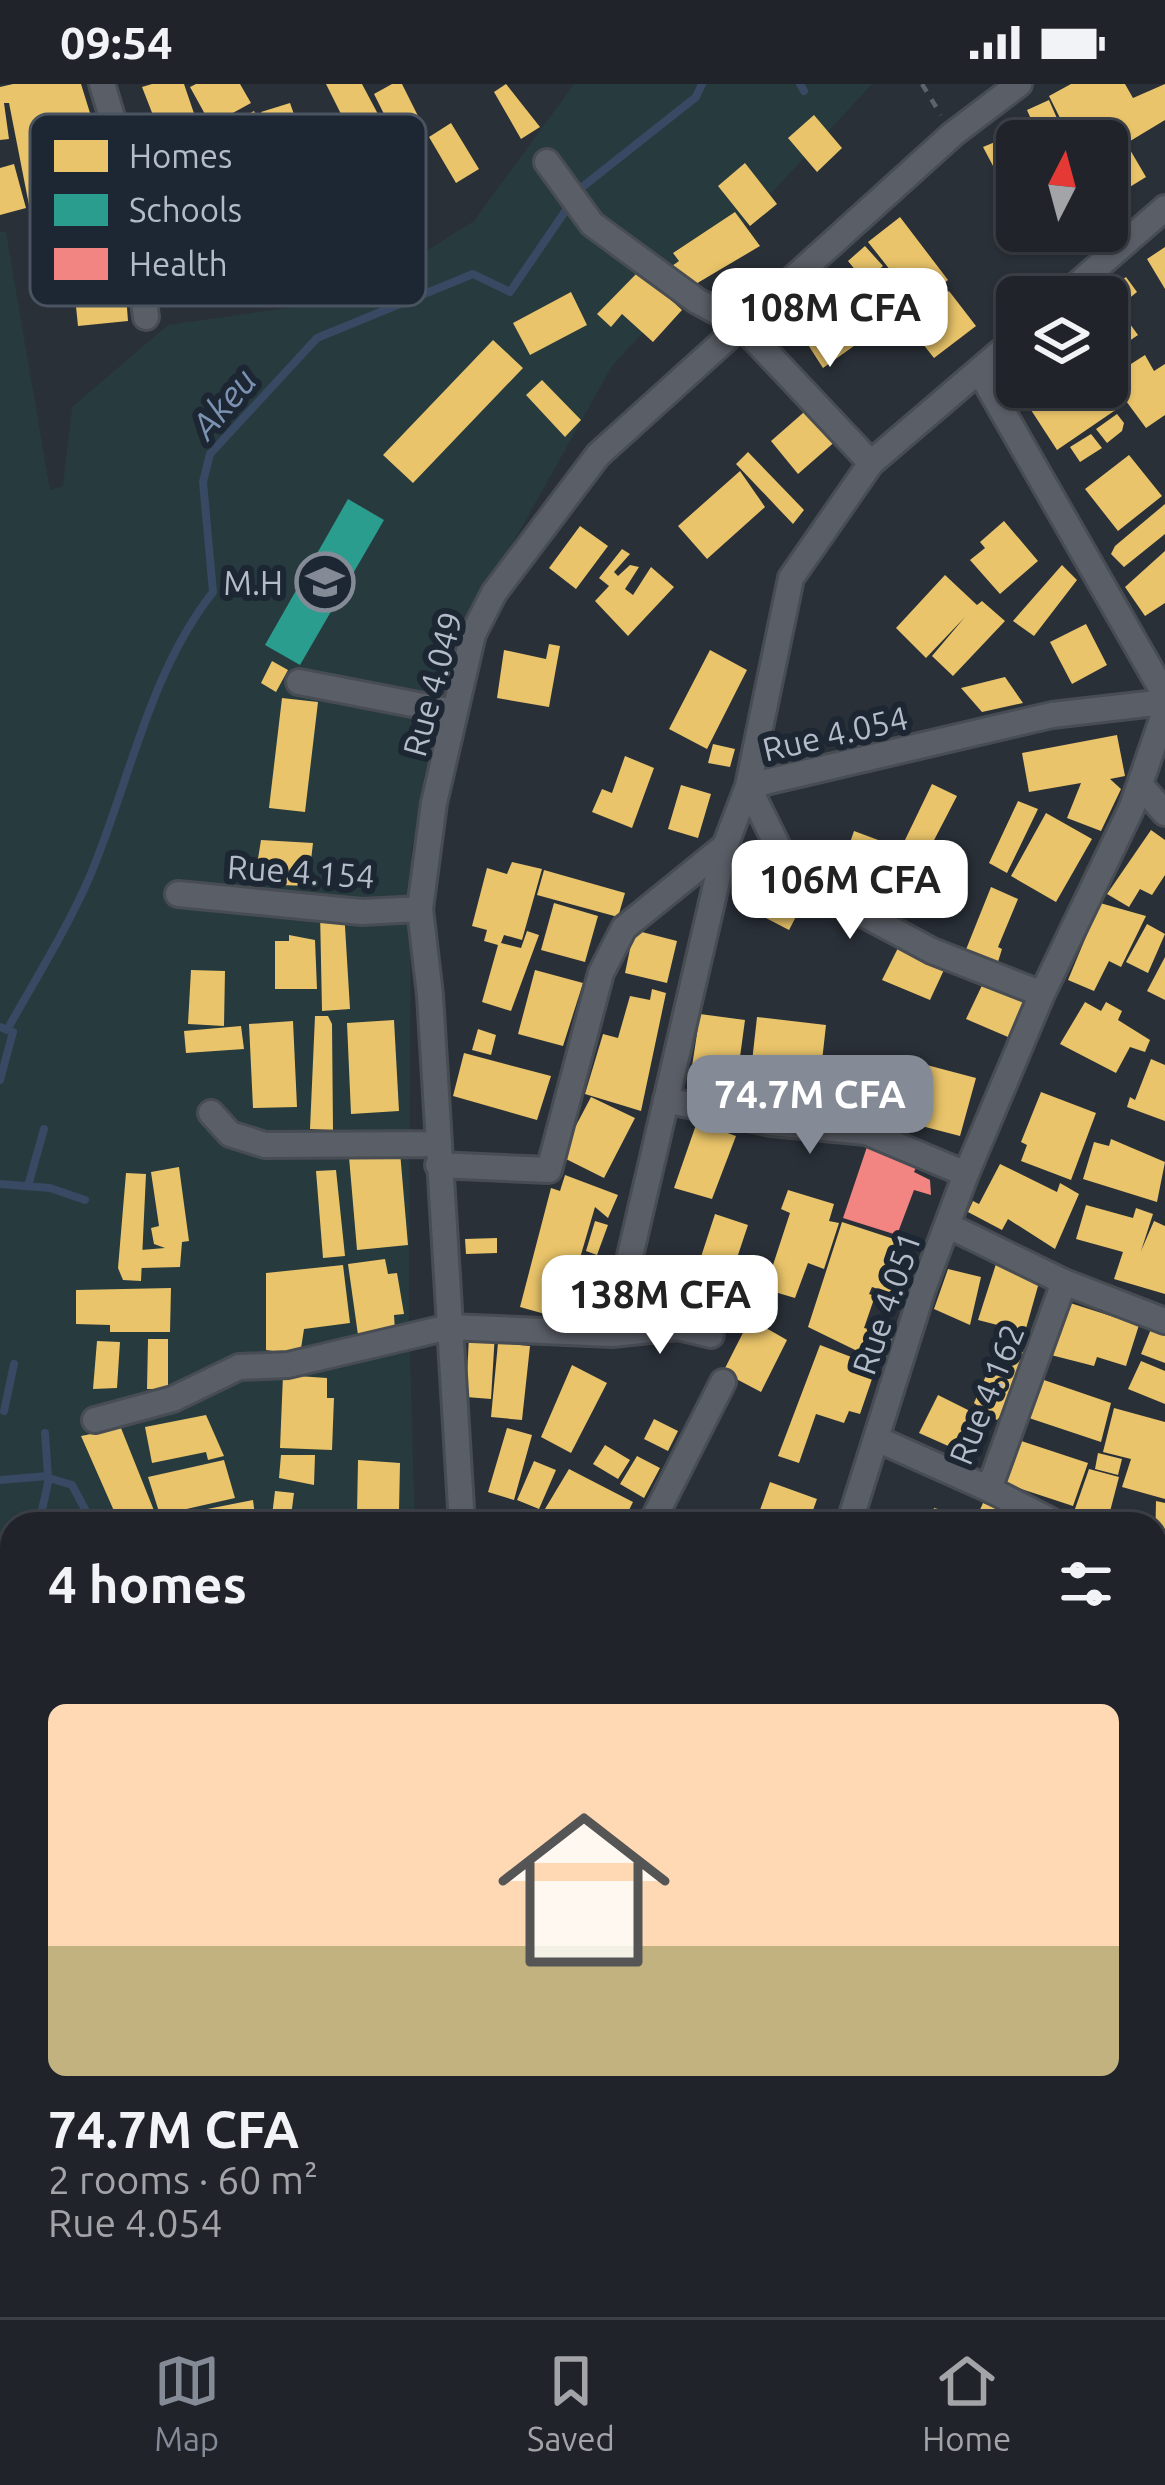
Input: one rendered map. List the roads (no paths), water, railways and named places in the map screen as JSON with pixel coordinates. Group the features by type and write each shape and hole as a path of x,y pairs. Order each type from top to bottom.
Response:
{"street":[{"path":"102,84 111,114"},
{"name":"Rue 4.049","path":"461,1512 420,909 454,712 473,634 526,548 598,455 952,134 1018,84"},
{"path":"547,162 592,224 697,301 740,324 872,463"},
{"path":"1088,276 1165,208"},
{"path":"144,306 146,317"},
{"path":"996,357 872,463 791,578 748,786 778,849 850,908 932,951 1042,994"},
{"path":"980,372 1165,698"},
{"path":"299,682 454,712"},
{"name":"Rue 4.054","path":"612,1334 725,846 748,786 1052,716 1165,698"},
{"name":"Rue 4.051","path":"853,1512 966,1174 1042,994 1140,785 1165,711"},
{"path":"1140,785 1165,813"},
{"path":"211,1113 230,1134 265,1145 438,1154 549,1170 602,973 623,928 725,846"},
{"name":"Rue 4.154","path":"178,894 362,912 420,909"},
{"path":"666,1100 771,1123 866,1132 966,1174"},
{"path":"947,1225 1064,1282 1165,1321"},
{"name":"Rue 4.162","path":"877,1439 988,1490 1064,1282"},
{"path":"95,1420 173,1399 239,1367 288,1365 449,1327 612,1334 678,1327 711,1335"},
{"path":"657,1512 723,1382"},
{"path":"988,1490 1033,1512"}],"waterway":[{"name":"Akeu","path":"426,293 473,274 510,292 581,188 696,97 702,84"},
{"path":"800,84 804,91"},
{"name":"Akeu","path":"0,1027 7,1030 81,896 156,693 213,592 203,482 210,454 317,338 395,306"},
{"path":"0,1080 13,1032"},
{"path":"28,1186 44,1129"},
{"path":"0,1184 50,1188 85,1200"},
{"path":"4,1411 14,1364"},
{"path":"0,1480 48,1476 45,1433"},
{"path":"42,1512 49,1478 72,1485 86,1512"},
{"path":"0,1648 0,1657"}],"place":[{"name":"M.H","path":"325,582"}]}
